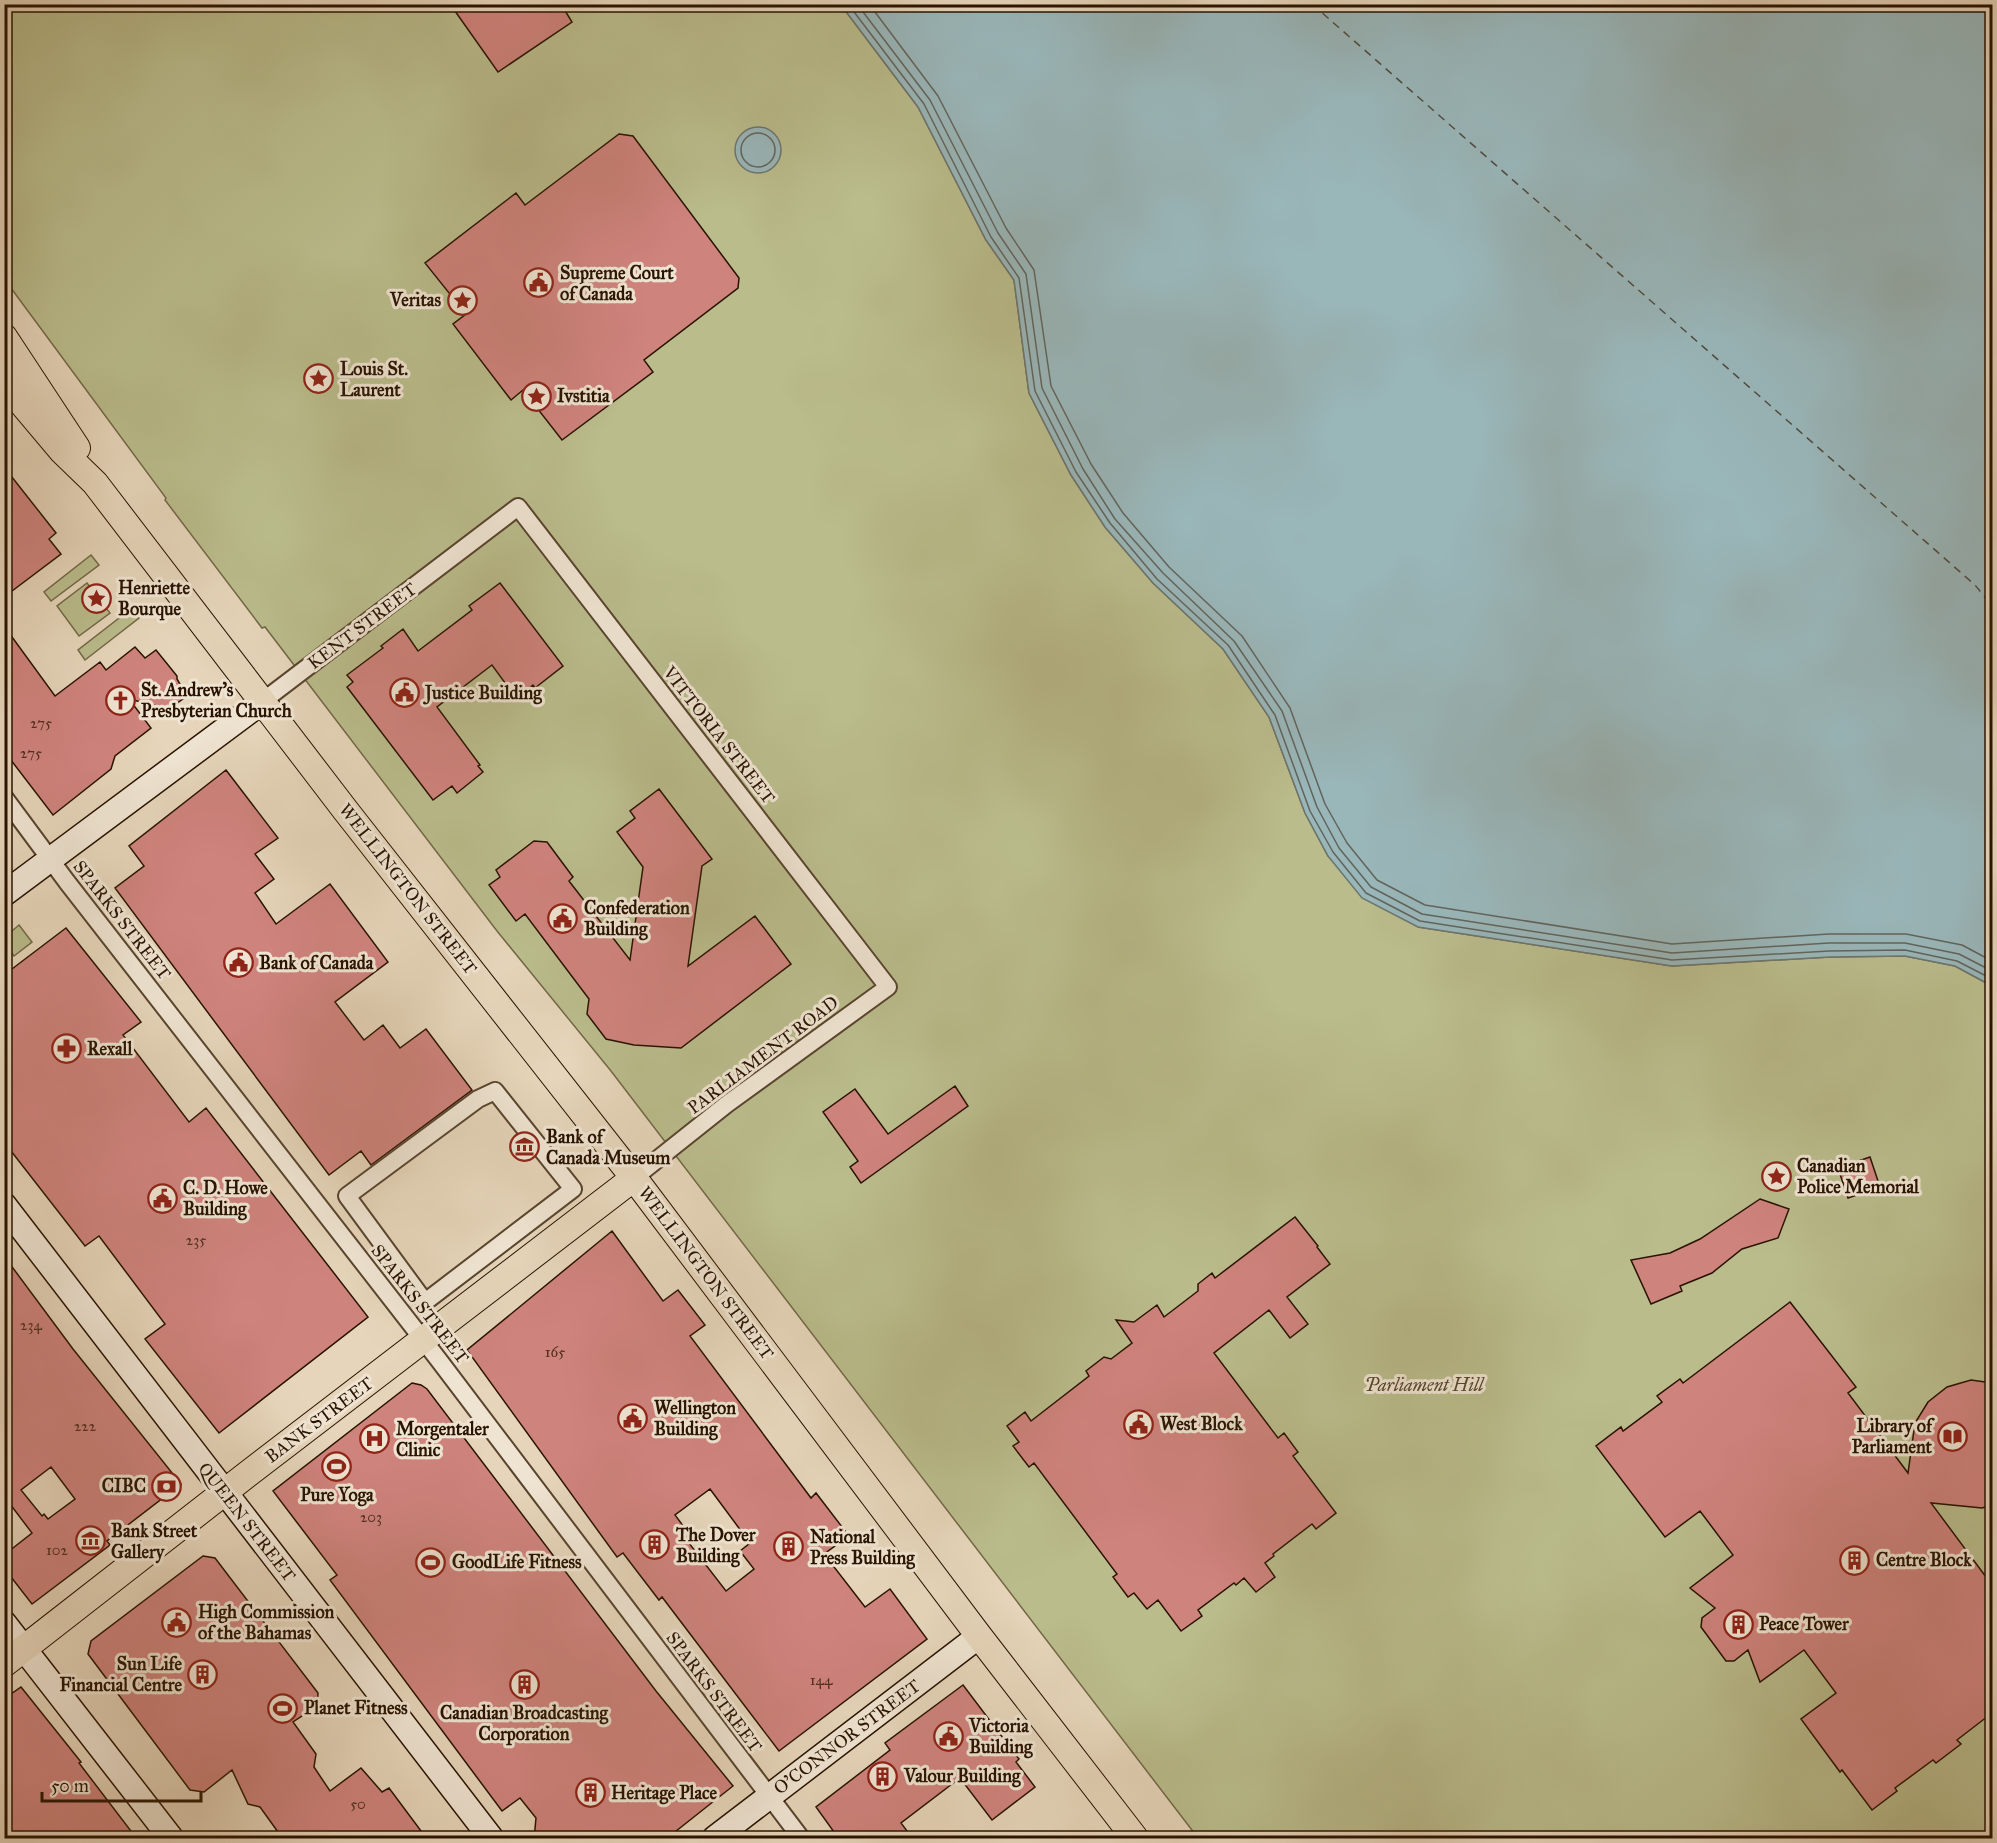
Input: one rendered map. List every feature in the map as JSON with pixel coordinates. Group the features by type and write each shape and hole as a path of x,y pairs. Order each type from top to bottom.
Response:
{"main road":[{"name":"WELLINGTON STREET","path":"4,337 75,444 95,483"},
{"name":"WELLINGTON STREET","path":"4,382 62,451 95,483 346,811 634,1178 1135,1839"},
{"name":"KENT STREET","path":"4,894 263,701"},
{"name":"BANK STREET","path":"14,1657 249,1473 634,1178"},
{"name":"QUEEN STREET","path":"4,1205 491,1839"},
{"path":"4,1623 14,1657 171,1839"},
{"name":"O'CONNOR STREET","path":"715,1839 979,1636"}],"street":[{"name":"KENT STREET","path":"263,701 518,507"},
{"name":"VITTORIA STREET","path":"518,507 888,987"},
{"name":"SPARKS STREET","path":"4,797 423,1341 801,1839"},
{"name":"PARLIAMENT ROAD","path":"634,1178 727,1104 888,987"},
{"path":"495,1091 573,1189 425,1302 347,1196 478,1099 495,1091"}],"green space":[{"name":"Parliament Hill","path":"4,5 841,5 918,107 986,240 1014,280 1029,393 1071,475 1105,527 1153,583 1223,649 1269,717 1305,813 1328,856 1418,927 1672,966 1830,957 1905,956 1955,966 1992,986 1992,1838 1198,1838 611,1071 497,931 265,627 262,628 165,500 166,498 5,280"},
{"path":"91,555 99,565 51,601 44,592"},
{"path":"87,583 110,613 79,636 57,606"},
{"path":"132,608 139,618 85,660 78,650"},
{"path":"19,925 32,942 14,956 5,944 5,937"}],"water":[{"path":"841,5 1992,5 1992,986 1955,966 1905,956 1830,957 1672,966 1418,927 1362,898 1328,856 1305,813 1269,717 1223,649 1153,583 1105,527 1071,475 1029,393 1014,280 986,240 918,107"},
{"path":"758,127 774,134 781,150 774,166 758,173 742,166 735,150 742,134"}],"building":[{"path":"450,4 561,4 572,22 498,72"},
{"name":"Supreme Court of Canada","path":"619,134 633,136 739,278 738,288 644,360 653,372 562,440 523,390 511,400 453,324 466,314 425,263 516,193 525,205"},
{"path":"4,467 56,533 49,539 61,554 4,597"},
{"name":"Justice Building","path":"500,583 563,666 535,688 533,685 516,698 492,665 437,707 483,772 457,793 452,786 433,800 347,687 353,682 347,675 383,648 381,646 403,629 418,651 472,610 469,606"},
{"path":"4,626 55,696 100,662 106,670 135,647 145,658 156,650 177,676 187,696 169,709 129,699 151,728 115,756 111,769 53,815 4,751"},
{"name":"Bank of Canada","path":"226,770 278,838 255,854 274,879 255,893 276,924 330,884 388,962 335,1002 364,1040 383,1025 400,1048 426,1029 472,1090 371,1165 361,1151 329,1175 115,888 144,866 129,846"},
{"name":"Confederation Building","path":"659,789 712,859 702,866 688,966 755,916 791,964 681,1048 634,1045 606,1039 587,1014 589,999 525,914 516,921 489,885 500,877 496,870 534,841 547,842 573,877 569,881 630,960 643,867 617,832 635,818 630,811"},
{"name":"C. D. Howe Building","path":"66,928 141,1022 123,1035 189,1122 206,1108 368,1317 219,1433 145,1339 165,1324 99,1236 85,1246 4,1142 4,975"},
{"path":"955,1086 968,1106 861,1183 850,1167 858,1161 823,1112 855,1089 888,1134"},
{"path":"1870,1157 1880,1187 1848,1198 1838,1168"},
{"path":"1760,1199 1789,1209 1778,1238 1742,1249 1712,1273 1680,1286 1682,1291 1651,1304 1631,1260 1670,1253 1700,1239"},
{"name":"West Block","path":"1295,1217 1330,1264 1287,1297 1308,1324 1290,1338 1269,1310 1214,1353 1278,1438 1284,1433 1298,1452 1293,1456 1336,1513 1316,1529 1312,1524 1273,1554 1274,1556 1265,1563 1275,1577 1256,1592 1244,1578 1236,1585 1234,1583 1198,1610 1202,1616 1181,1631 1158,1600 1147,1609 1134,1593 1128,1597 1113,1577 1117,1574 1034,1463 1029,1467 1013,1446 1019,1442 1007,1426 1025,1412 1031,1421 1089,1376 1086,1371 1104,1357 1111,1359 1132,1343 1116,1320 1134,1322 1157,1305 1164,1317 1198,1291 1198,1284 1212,1273 1215,1278"},
{"path":"612,1231 663,1301 678,1290 705,1325 690,1336 811,1498 816,1493 849,1536 824,1554 865,1607 890,1589 927,1639 779,1751 662,1597 659,1600 623,1553 617,1557 467,1350","holes":["710,1489 750,1543 740,1551 754,1569 726,1591 685,1538 690,1535 675,1515"]},
{"path":"4,1256 73,1349 181,1484 107,1541 110,1545 32,1604 4,1568 4,1555 32,1533 7,1500 4,1502","holes":["51,1467 75,1499 48,1519 44,1514 42,1516 21,1490"]},
{"name":"Centre Block","path":"1790,1302 1856,1387 1848,1393 1908,1473 1915,1423 1928,1402 1947,1387 1971,1380 1992,1383 1992,1505 1982,1508 1931,1503 1992,1585 1992,1713 1957,1740 1961,1744 1936,1763 1933,1760 1895,1788 1897,1791 1872,1810 1842,1770 1840,1772 1801,1719 1836,1693 1804,1650 1760,1682 1748,1650 1734,1661 1726,1661 1701,1627 1702,1618 1715,1608 1690,1588 1733,1555 1700,1511 1665,1537 1596,1446 1621,1427 1623,1431 1662,1402 1657,1396 1680,1379 1683,1383"},
{"path":"412,1383 427,1389 656,1691 733,1786 666,1839 534,1839 536,1818 520,1798 502,1811 330,1580 337,1575 273,1491"},
{"name":"Sun Life Financial Centre","path":"203,1556 215,1558 318,1693 317,1706 293,1722 316,1754 314,1767 330,1791 361,1768 382,1792 389,1788 427,1839 283,1839 260,1807 248,1804 232,1770 204,1792 190,1790 88,1654 91,1641"},
{"path":"963,1685 1019,1759 1016,1762 1035,1787 992,1820 960,1778 901,1823 913,1839 839,1839 816,1807 890,1750 885,1743"},
{"path":"21,1687 81,1762 79,1763 137,1839 4,1839 4,1699"}],"ferry route":[{"path":"1312,4 1975,585 1992,606"}],"place":[{"name":"Supreme Court of Canada","path":"539,283"},
{"name":"Veritas","path":"462,300"},
{"name":"Louis St. Laurent","path":"319,379"},
{"name":"Ivstitia","path":"536,396"},
{"name":"Henriette Bourque","path":"97,598"},
{"name":"Justice Building","path":"404,693"},
{"name":"St. Andrew's Presbyterian Church","path":"120,700"},
{"name":"Confederation Building","path":"563,918"},
{"name":"Bank of Canada","path":"238,963"},
{"name":"Rexall","path":"66,1049"},
{"name":"Bank of Canada Museum","path":"525,1147"},
{"name":"Canadian Police Memorial","path":"1776,1176"},
{"name":"C. D. Howe Building","path":"162,1198"},
{"name":"Wellington Building","path":"633,1418"},
{"name":"West Block","path":"1139,1424"},
{"name":"Library of Parliament","path":"1953,1436"},
{"name":"Morgentaler Clinic","path":"375,1439"},
{"name":"Pure Yoga","path":"337,1466"},
{"name":"CIBC","path":"167,1486"},
{"name":"Bank Street Gallery","path":"90,1541"},
{"name":"The Dover Building","path":"655,1545"},
{"name":"National Press Building","path":"789,1547"},
{"name":"Centre Block","path":"1855,1560"},
{"name":"GoodLife Fitness","path":"431,1562"},
{"name":"High Commission of the Bahamas","path":"177,1622"},
{"name":"Peace Tower","path":"1738,1624"},
{"name":"Sun Life Financial Centre","path":"203,1674"},
{"name":"Canadian Broadcasting Corporation","path":"524,1684"},
{"name":"Planet Fitness","path":"283,1708"},
{"name":"Victoria Building","path":"948,1736"},
{"name":"Valour Building","path":"883,1776"},
{"name":"Heritage Place","path":"590,1793"}]}
